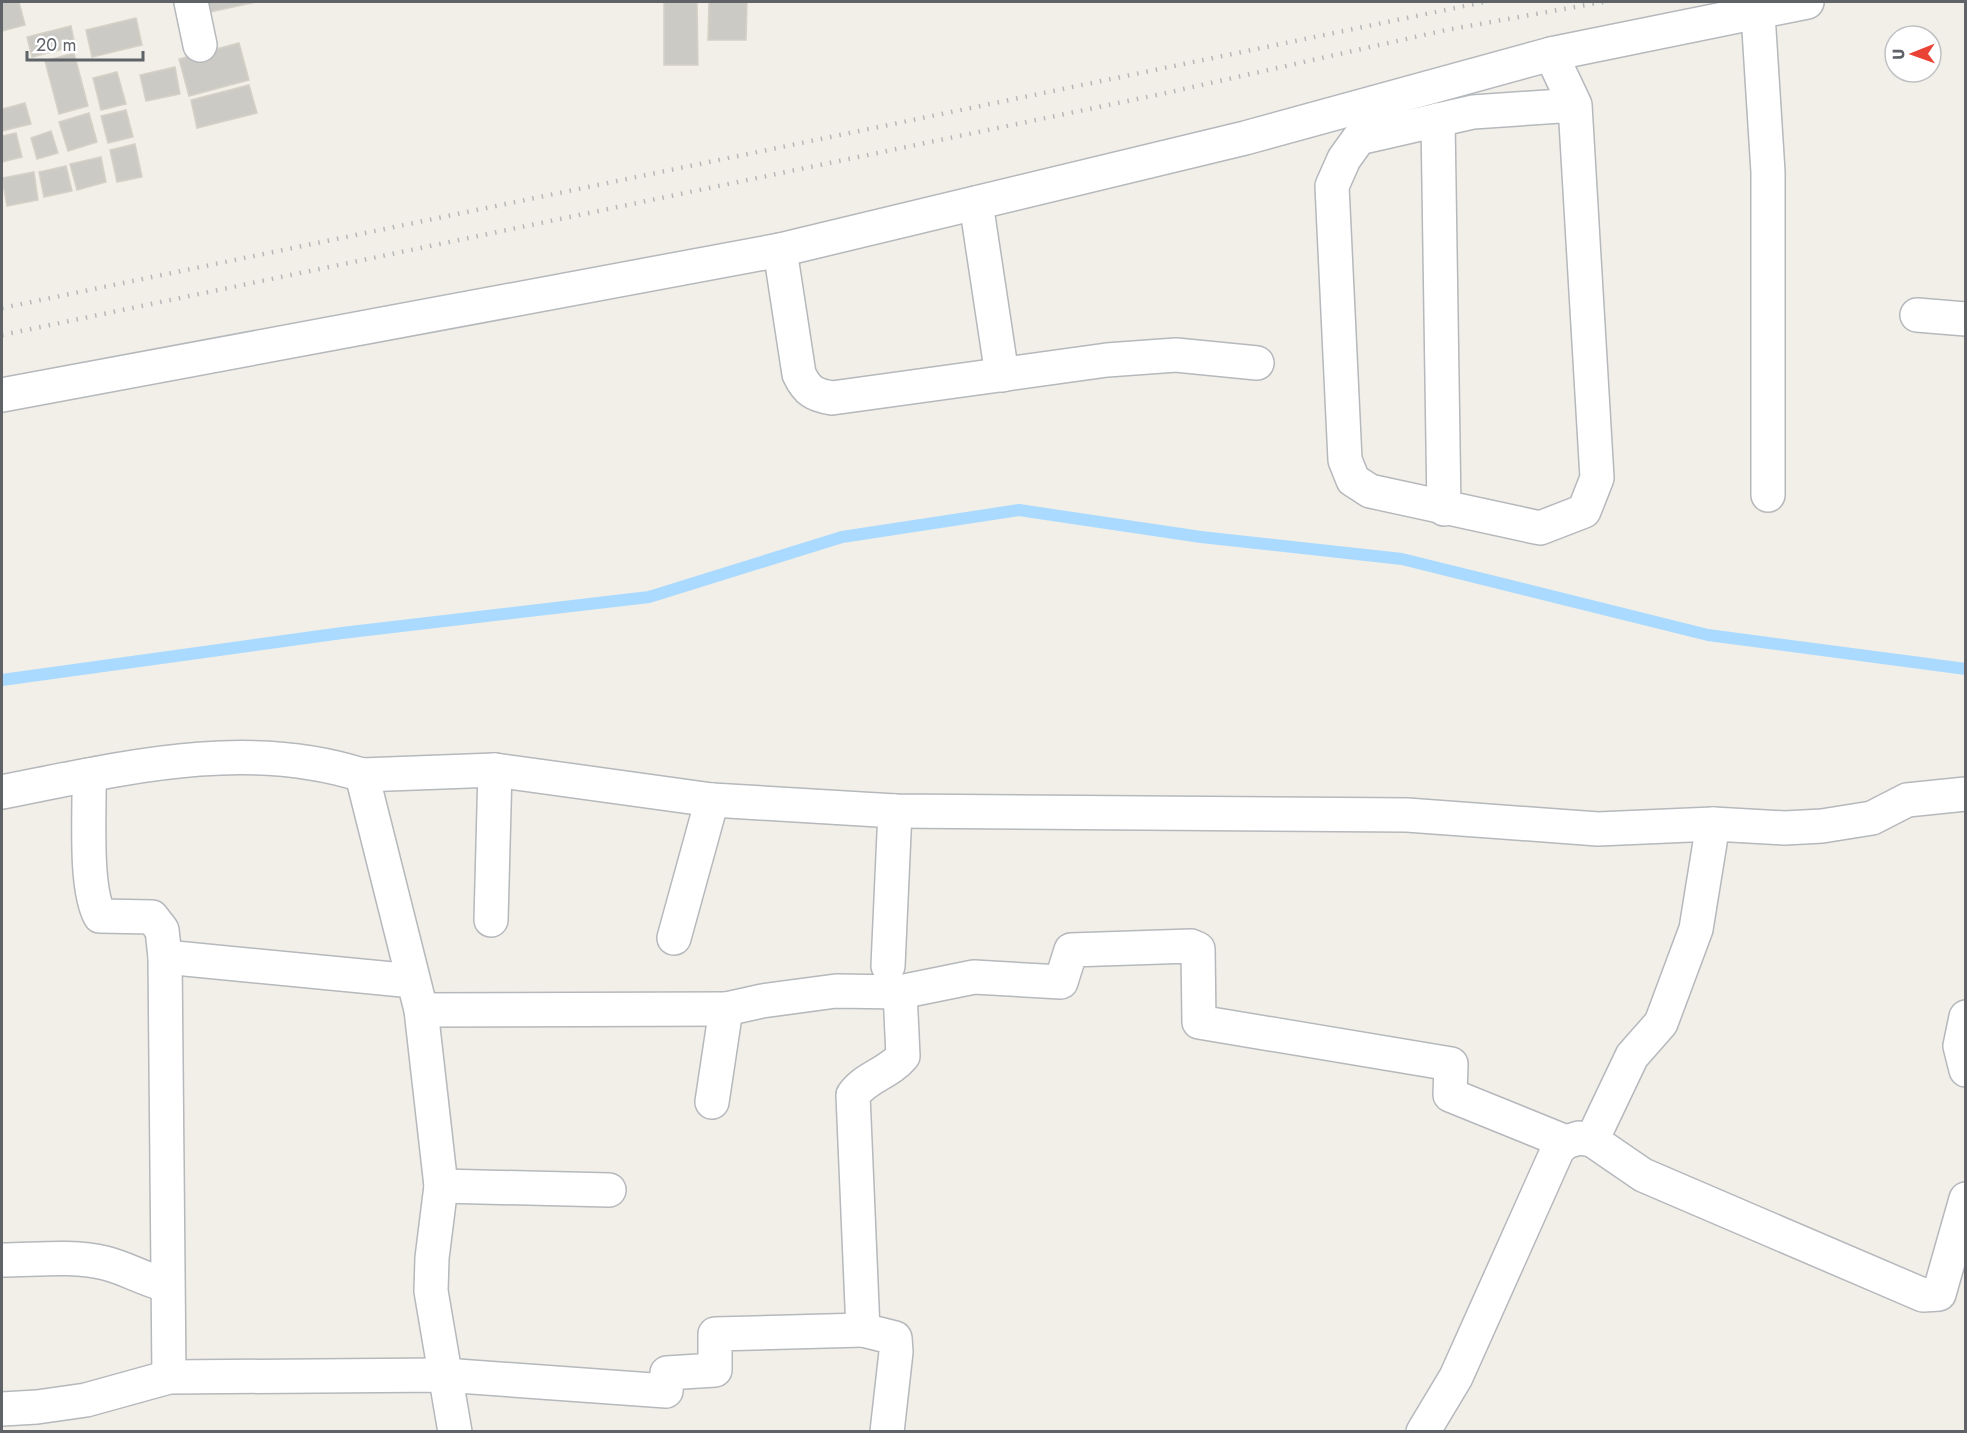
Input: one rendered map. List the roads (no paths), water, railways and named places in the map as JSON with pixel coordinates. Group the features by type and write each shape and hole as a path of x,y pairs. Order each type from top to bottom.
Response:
{"street":[{"path":"191,2 200,45"},
{"path":"2,396 780,250 1245,138 1551,54 1758,14 1807,2"},
{"path":"1758,14 1767,172 1768,495"},
{"path":"1551,54 1575,105 1597,478 1584,511 1540,528 1444,509 1370,491 1353,480 1345,460 1332,186 1344,159 1359,138 1473,112 1575,105"},
{"path":"1438,120 1444,509"},
{"path":"976,203 1002,375"},
{"path":"780,250 799,374 805,388 817,396 832,398 1107,360 1176,355 1257,363"},
{"path":"1917,315 1965,319"},
{"path":"2,792 138,765 290,758 330,765 362,775 495,770 712,800 895,811 1407,815 1598,829 1713,824 1785,828 1822,826 1872,818 1907,800 1965,794"},
{"path":"491,920 495,770"},
{"path":"89,775 91,874 95,907 100,916 153,917 162,930 165,957 167,1285 170,1377"},
{"path":"362,775 417,996 441,1186 432,1258 431,1291 455,1431"},
{"path":"674,938 712,800"},
{"path":"863,1330 853,1095 863,1082 892,1069 903,1056 894,979 895,811"},
{"path":"1423,1431 1456,1377 1558,1149 1579,1141 1632,1056 1661,1023 1696,928 1713,824"},
{"path":"165,957 417,996 726,1009 762,1001 836,992 894,979 974,977 1062,982 1071,950 1191,946 1198,949 1199,1022 1451,1064 1450,1095 1579,1141 1643,1175 1923,1295 1939,1294 1965,1199"},
{"path":"712,1102 726,1009"},
{"path":"1965,1017 1960,1046 1965,1070"},
{"path":"441,1186 609,1190"},
{"path":"2,1260 96,1261 167,1285"},
{"path":"2,1409 39,1419 86,1400 170,1377 444,1375 666,1391 667,1373 715,1370 715,1334 863,1330 895,1338 896,1353 887,1431"}],"waterway":[{"path":"2,680 342,633 649,597 842,537 1019,510 1201,537 1402,559 1708,635 1966,669"}],"railway":[{"path":"2,308 1484,2"},
{"path":"2,335 1166,93 1446,30 1603,2"}]}
